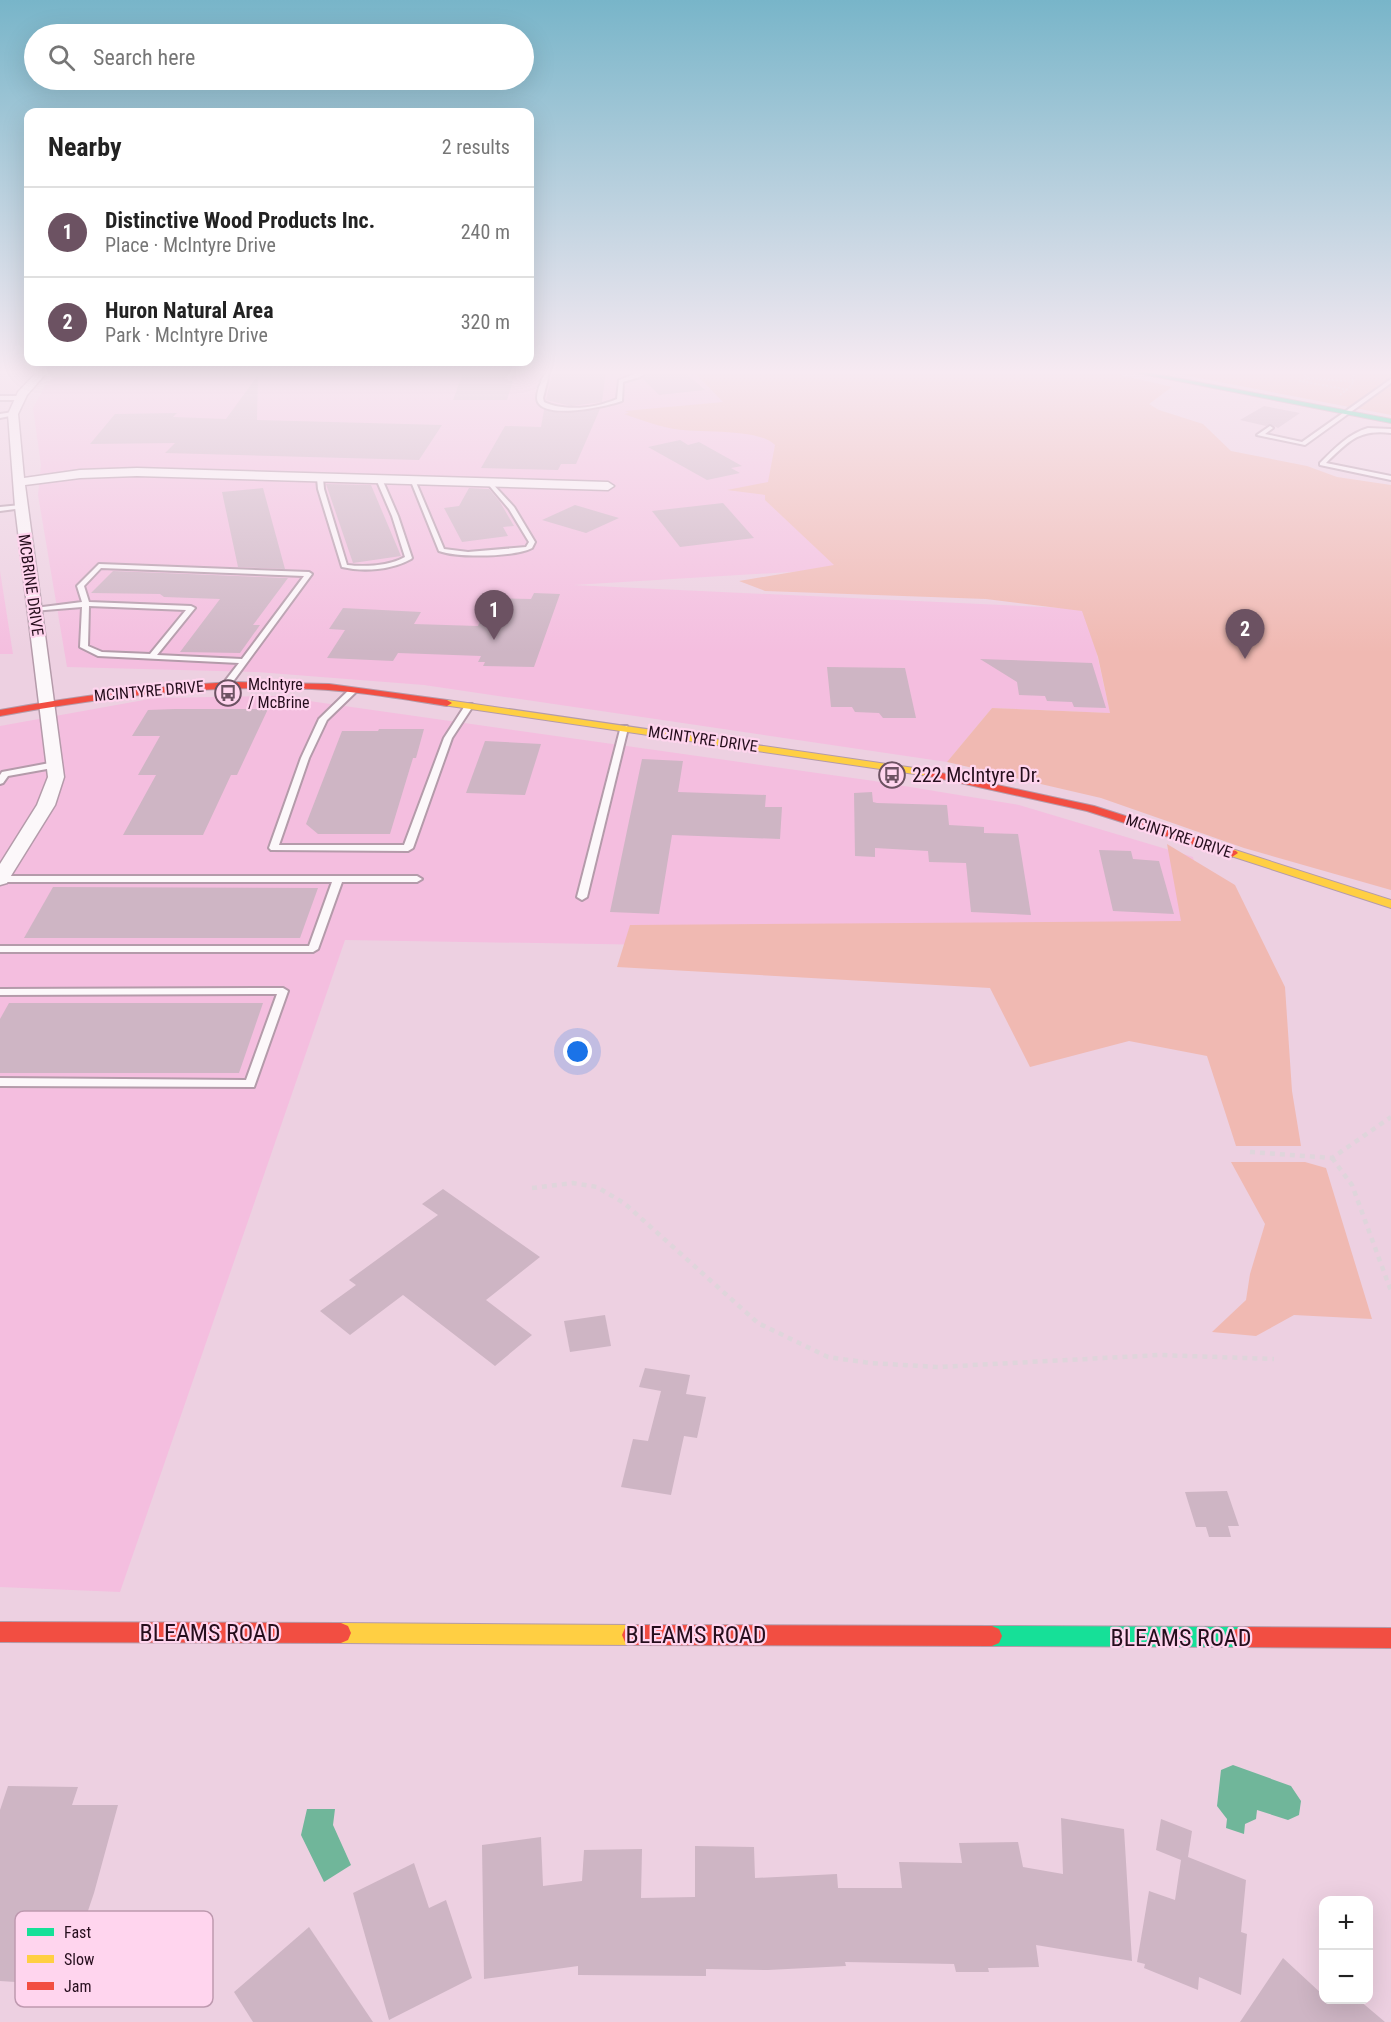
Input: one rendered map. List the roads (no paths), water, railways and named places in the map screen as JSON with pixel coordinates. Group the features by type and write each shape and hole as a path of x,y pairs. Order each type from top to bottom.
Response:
{"street":[{"name":"MCBRINE DRIVE","path":"0,879 46,805 56,777 16,464"},
{"path":"19,482 81,474 137,472 608,486"},
{"name":"MCINTYRE DRIVE","path":"0,712 47,702 133,690 226,685 314,686 469,706 948,776 1068,803 1391,904"},
{"name":"BLEAMS ROAD","path":"0,1632 1391,1638"}],"lane":[{"path":"1324,464 1391,478"},
{"path":"320,478 321,489 344,566 354,568 403,563 409,558 395,516 379,479"},
{"path":"412,480 441,550 459,554 529,548 532,542 512,508 490,483"},
{"path":"0,509 21,507"},
{"path":"226,685 244,661 309,574 99,566 80,586 86,604 84,647 102,654 244,661"},
{"path":"35,610 86,604 191,608 152,656"},
{"path":"353,691 323,719 305,758 274,848 408,848 448,738 469,706"},
{"path":"582,897 624,728"},
{"path":"2,776 55,765"},
{"path":"0,879 417,879"},
{"path":"0,949 313,949 338,879"},
{"path":"0,992 283,991 250,1084 0,1082"}],"place":[{"name":"Distinctive Wood Products Inc.","path":"494,640"},
{"name":"Huron Natural Area","path":"1245,659"},
{"name":"McIntyre / McBrine","path":"228,693"},
{"name":"222 McIntyre Dr.","path":"892,775"}]}
